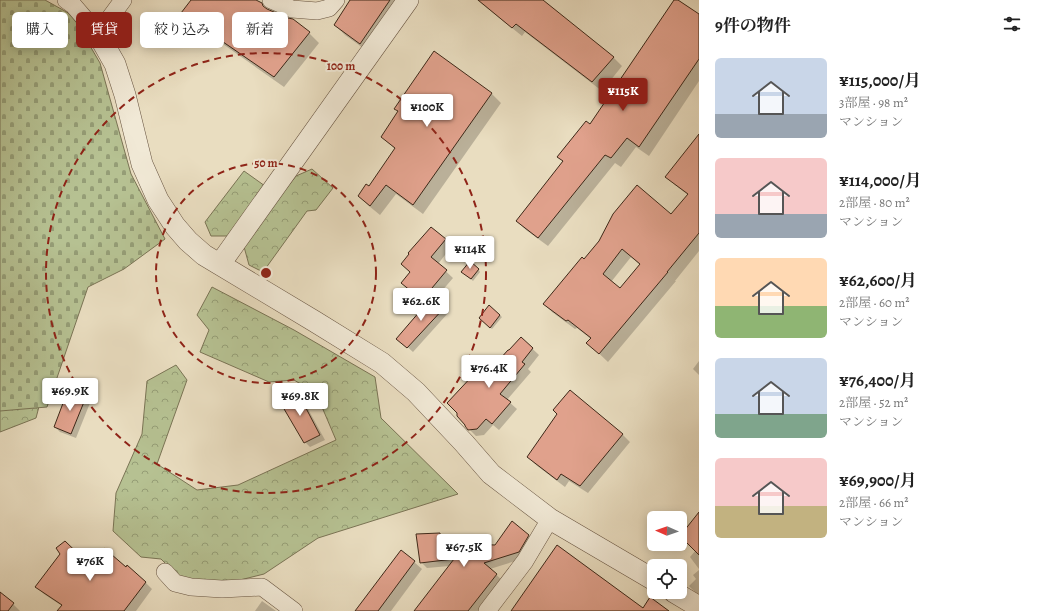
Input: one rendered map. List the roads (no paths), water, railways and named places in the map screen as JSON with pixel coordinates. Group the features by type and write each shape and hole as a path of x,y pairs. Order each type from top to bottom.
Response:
{"street":[{"path":"66,0 79,12"},
{"path":"114,12 123,0"},
{"path":"271,0 292,9 317,11 329,8 336,0"},
{"path":"220,264 408,0"},
{"path":"106,48 115,64 125,95 142,164 158,200 175,226 188,241 204,255 382,363 416,392 491,474 550,519 647,576"},
{"path":"487,611 525,561 550,519"},
{"path":"165,572 175,583 191,587 222,589 262,587 294,611"},
{"path":"686,599 699,607"}]}
